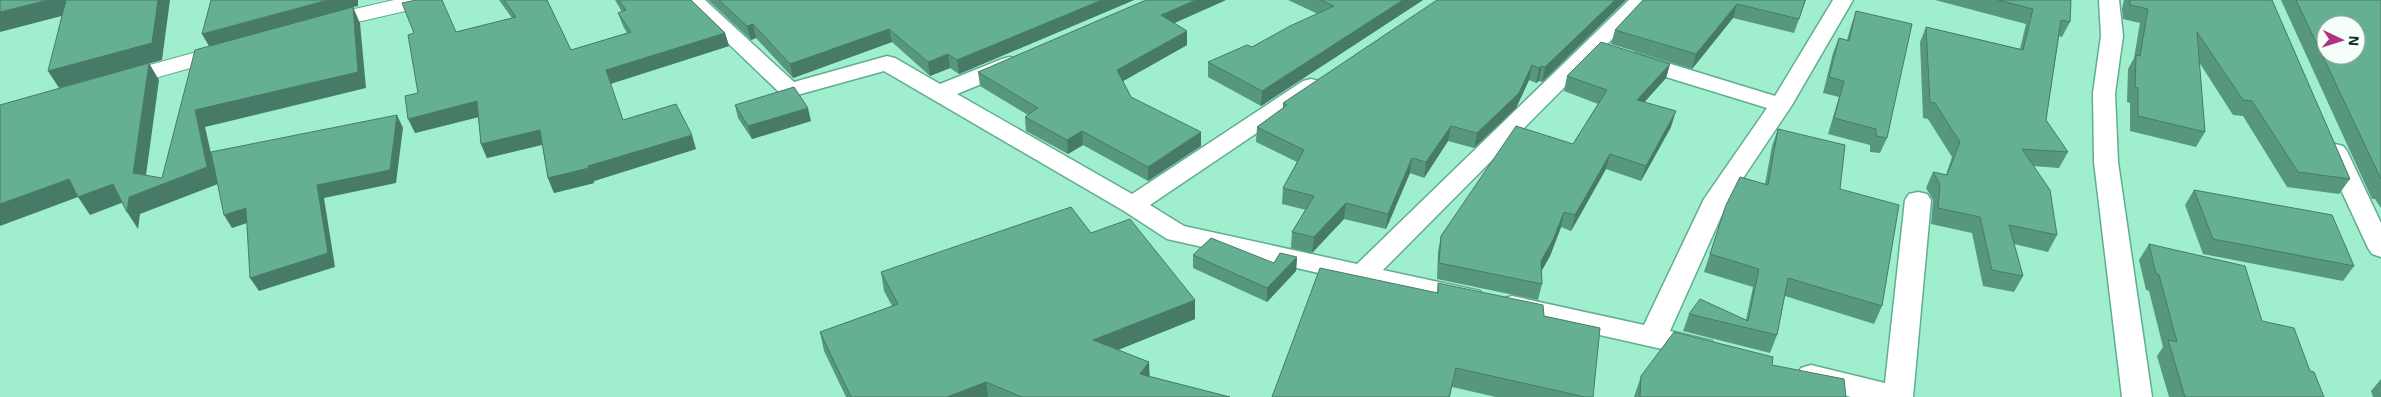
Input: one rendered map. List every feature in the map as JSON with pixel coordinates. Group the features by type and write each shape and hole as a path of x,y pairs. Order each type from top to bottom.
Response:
{"main road":[{"path":"298,30 346,16 423,0"},
{"path":"96,88 250,44"}],"street":[{"path":"693,0 790,90 887,63 1133,205 1176,233 1362,275 1653,336 1721,353"},
{"path":"1362,275 1642,0"},
{"path":"1653,336 1717,199 1780,105 1843,0"},
{"path":"2109,0 2112,36 2104,93 2106,162 2137,397"},
{"path":"1593,48 1780,105"},
{"path":"939,94 1029,55"},
{"path":"1133,205 1332,72"},
{"path":"2326,131 2358,203 2381,248"},
{"path":"1788,370 1896,397 1918,200"}],"building":[{"path":"0,0 48,0 0,12"},
{"path":"66,0 158,0 152,43 48,71"},
{"path":"211,0 328,0 202,34"},
{"path":"416,0 442,0 456,32 516,17 504,0 547,0 571,50 631,32 618,13 626,10 619,0 691,0 725,33 606,70 623,120 676,104 692,135 588,166 589,168 548,178 540,130 481,144 477,101 408,119 405,96 418,93 408,35 414,33 402,3"},
{"path":"719,0 1102,0 957,60 948,54 928,62 889,29 790,64 753,24 747,26"},
{"path":"1146,0 1196,0 1161,15 1187,31 1117,70 1131,97 1201,132 1148,167 1082,131 1067,140 1025,117 1038,108 978,72"},
{"path":"1320,0 1403,0 1262,91 1208,62 1247,45 1252,47 1290,26 1334,6"},
{"path":"1437,0 1615,0 1545,67 1539,68 1532,65 1519,93 1477,133 1451,126 1426,162 1412,158 1388,214 1346,203 1314,237 1292,232 1314,196 1283,188 1304,150 1257,127 1287,105 1283,103"},
{"path":"1643,0 1805,0 1799,19 1737,4 1696,54 1615,30"},
{"path":"1998,0 2071,0 2070,22 2061,20 2046,120 2068,152 2022,149 2050,190 2057,235 2009,225 2023,276 1992,270 1980,217 1938,208 1940,184 1933,172 1947,175 1960,142 1935,103 1930,102 1926,27 2023,50 2033,9"},
{"path":"2130,0 2272,0 2350,179 2298,172 2252,101 2243,100 2197,32 2205,132 2138,116 2138,88 2135,87 2136,55 2140,56 2148,9 2130,5"},
{"path":"2296,0 2381,0 2381,179 2327,65 2366,65 2366,15 2316,15 2316,42"},
{"path":"353,7 358,72 195,110 207,167 129,197 127,212 113,184 78,197 69,179 0,204 0,105 149,63 133,173 162,178 195,50"},
{"path":"1856,11 1912,24 1887,138 1876,136 1876,129 1834,118 1844,81 1829,77 1839,38 1849,41"},
{"path":"1601,42 1670,64 1637,100 1676,111 1646,166 1610,154 1575,215 1564,212 1553,240 1541,261 1542,284 1439,263 1441,236 1516,126 1573,144 1607,90 1567,76"},
{"path":"794,87 808,108 748,126 735,105"},
{"path":"397,115 390,170 317,185 328,253 250,278 246,208 224,215 211,152"},
{"path":"1778,129 1845,145 1840,189 1899,205 1882,306 1788,278 1777,335 1689,314 1700,299 1748,321 1759,269 1710,254 1726,205 1740,177 1768,185"},
{"path":"2194,190 2332,215 2354,266 2213,239"},
{"path":"1071,207 1091,233 1130,219 1195,300 1093,340 1149,362 1140,374 1230,397 1022,397 986,382 947,397 851,397 820,332 898,304 881,272"},
{"path":"1211,238 1274,263 1280,253 1297,257 1267,288 1193,255"},
{"path":"2149,244 2245,266 2262,321 2294,328 2310,371 2314,372 2324,397 2185,397 2168,340 2177,342 2159,275 2156,274"},
{"path":"1320,268 1438,293 1438,283 1543,305 1544,316 1600,328 1593,397 1585,397 1456,368 1449,397 1272,397"},
{"path":"1674,332 1773,357 1772,365 1844,379 1846,397 1640,397 1641,376"}]}
